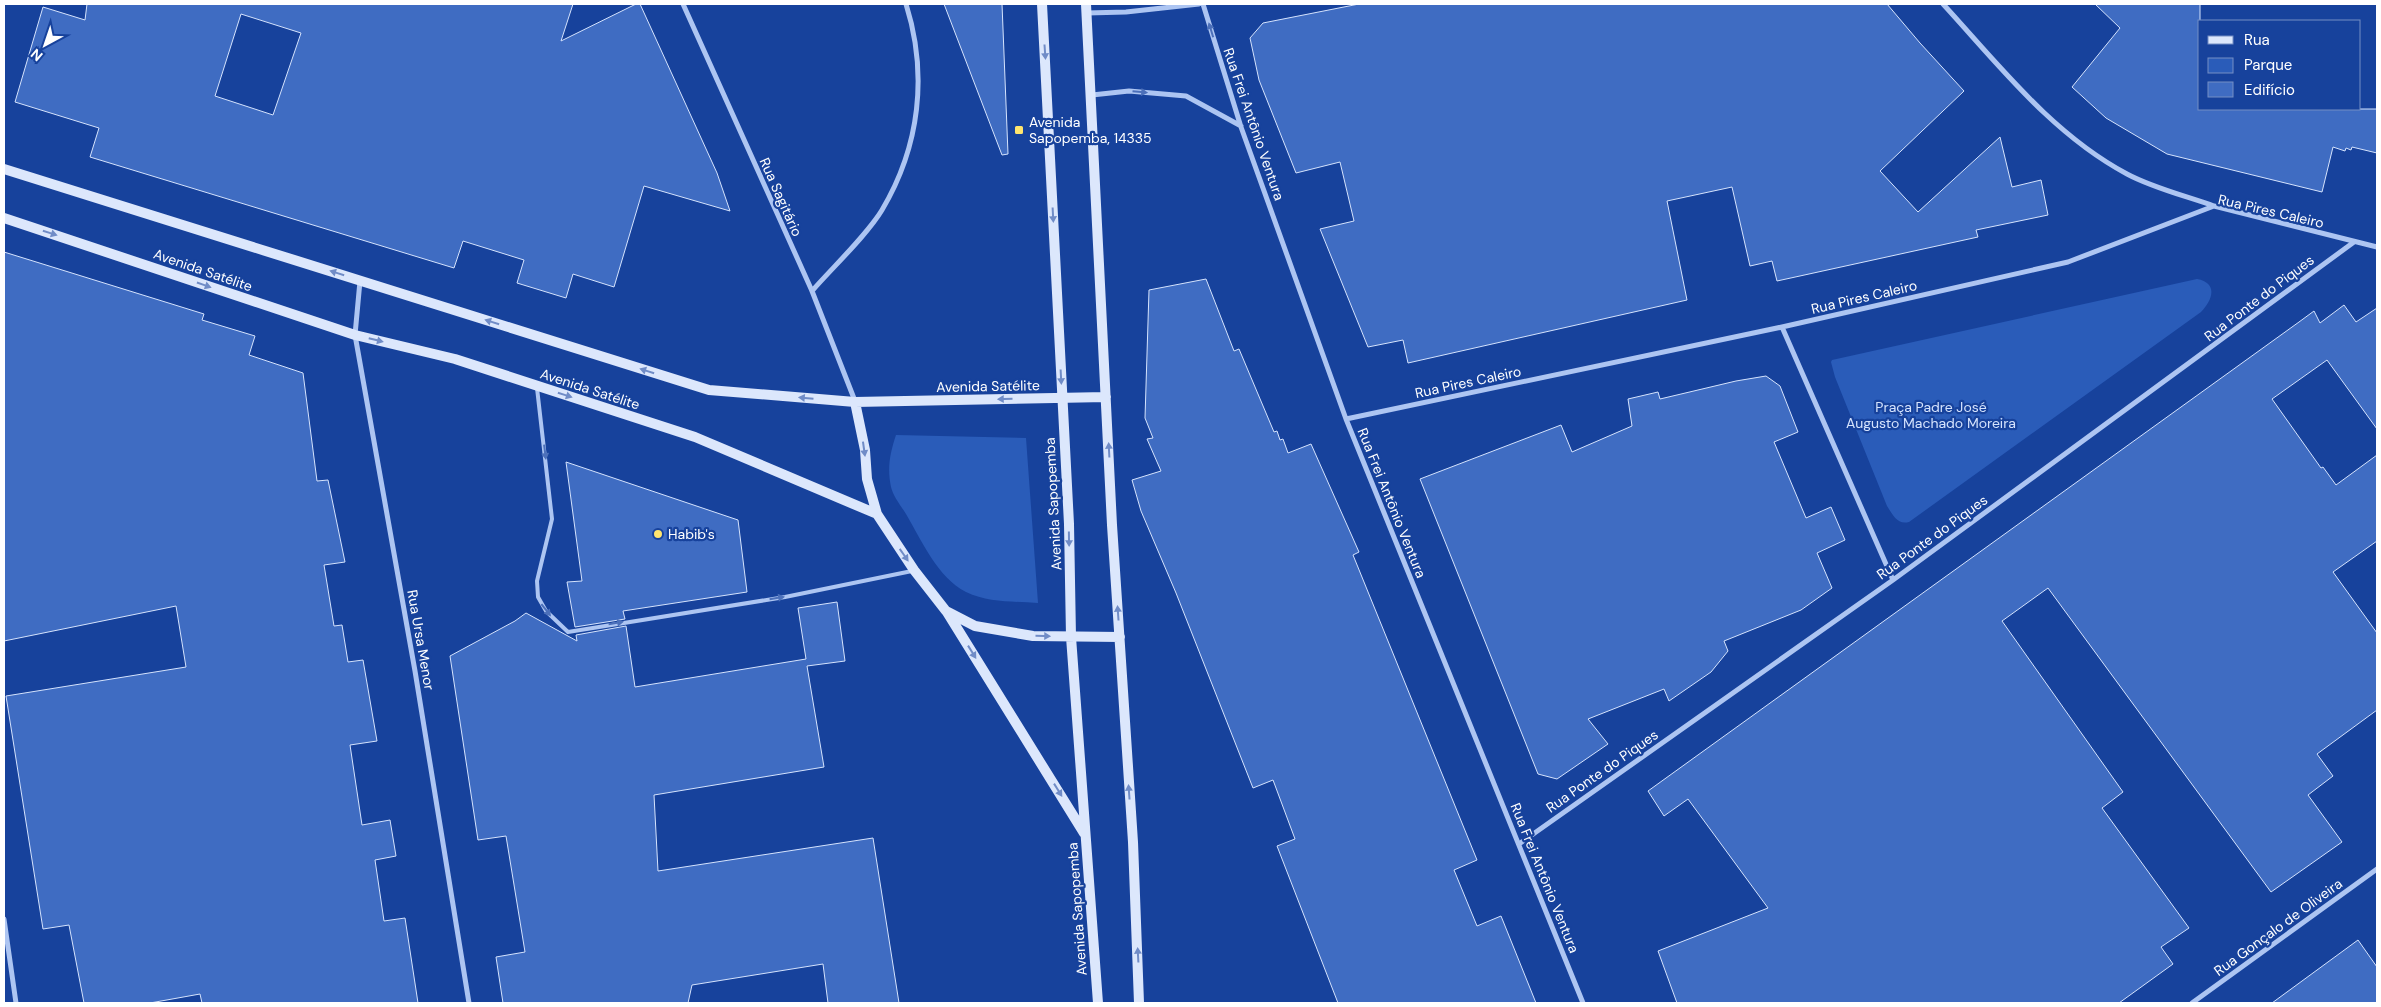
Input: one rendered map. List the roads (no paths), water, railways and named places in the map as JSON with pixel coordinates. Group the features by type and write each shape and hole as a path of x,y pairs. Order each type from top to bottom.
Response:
{"main road":[{"name":"Avenida Sapopemba","path":"1042,4 1069,524 1071,637 1098,1003"},
{"path":"1087,8 1106,397 1132,832 1140,1003"},
{"name":"Avenida Satélite","path":"4,169 709,390 855,402 1106,397"},
{"name":"Avenida Satélite","path":"4,218 355,335 455,359 695,437 878,514"},
{"path":"855,402 865,450 867,478 878,514 914,570 946,611 1086,836"},
{"path":"946,611 975,626 995,632 1033,636 1120,637"}],"street":[{"name":"Rua Sagitário","path":"683,4 812,291 855,402"},
{"path":"812,291 881,212 897,180 917,117 919,70 912,25 906,4"},
{"path":"1087,8 1126,12 1198,4"},
{"name":"Rua Frei Antônio Ventura","path":"1203,4 1241,127 1346,419 1583,1003"},
{"path":"1943,4 2049,119 2089,151 2128,175 2214,206"},
{"path":"1092,95 1129,91 1186,96 1241,127"},
{"name":"Rua Pires Caleiro","path":"1346,419 1782,327 2068,262 2214,206 2377,247"},
{"name":"Rua Ponte do Piques","path":"1519,844 1893,580 2354,242"},
{"name":"Rua Ursa Menor","path":"360,280 355,335 415,671 470,1003"},
{"path":"1782,327 1893,580"},
{"name":"Rua Gonçalo de Oliveira","path":"2192,1003 2377,869"},
{"path":"4,919 16,1003"}],"lane":[{"path":"537,386 552,519 537,581 538,598 546,611 568,632 785,597 914,570"}],"place":[{"name":"Avenida Sapopemba, 14335","path":"1019,130"},
{"name":"Habib's","path":"658,534"}],"park label":[{"name":"Praça Padre José Augusto Machado Moreira","path":"1931,416"}]}
